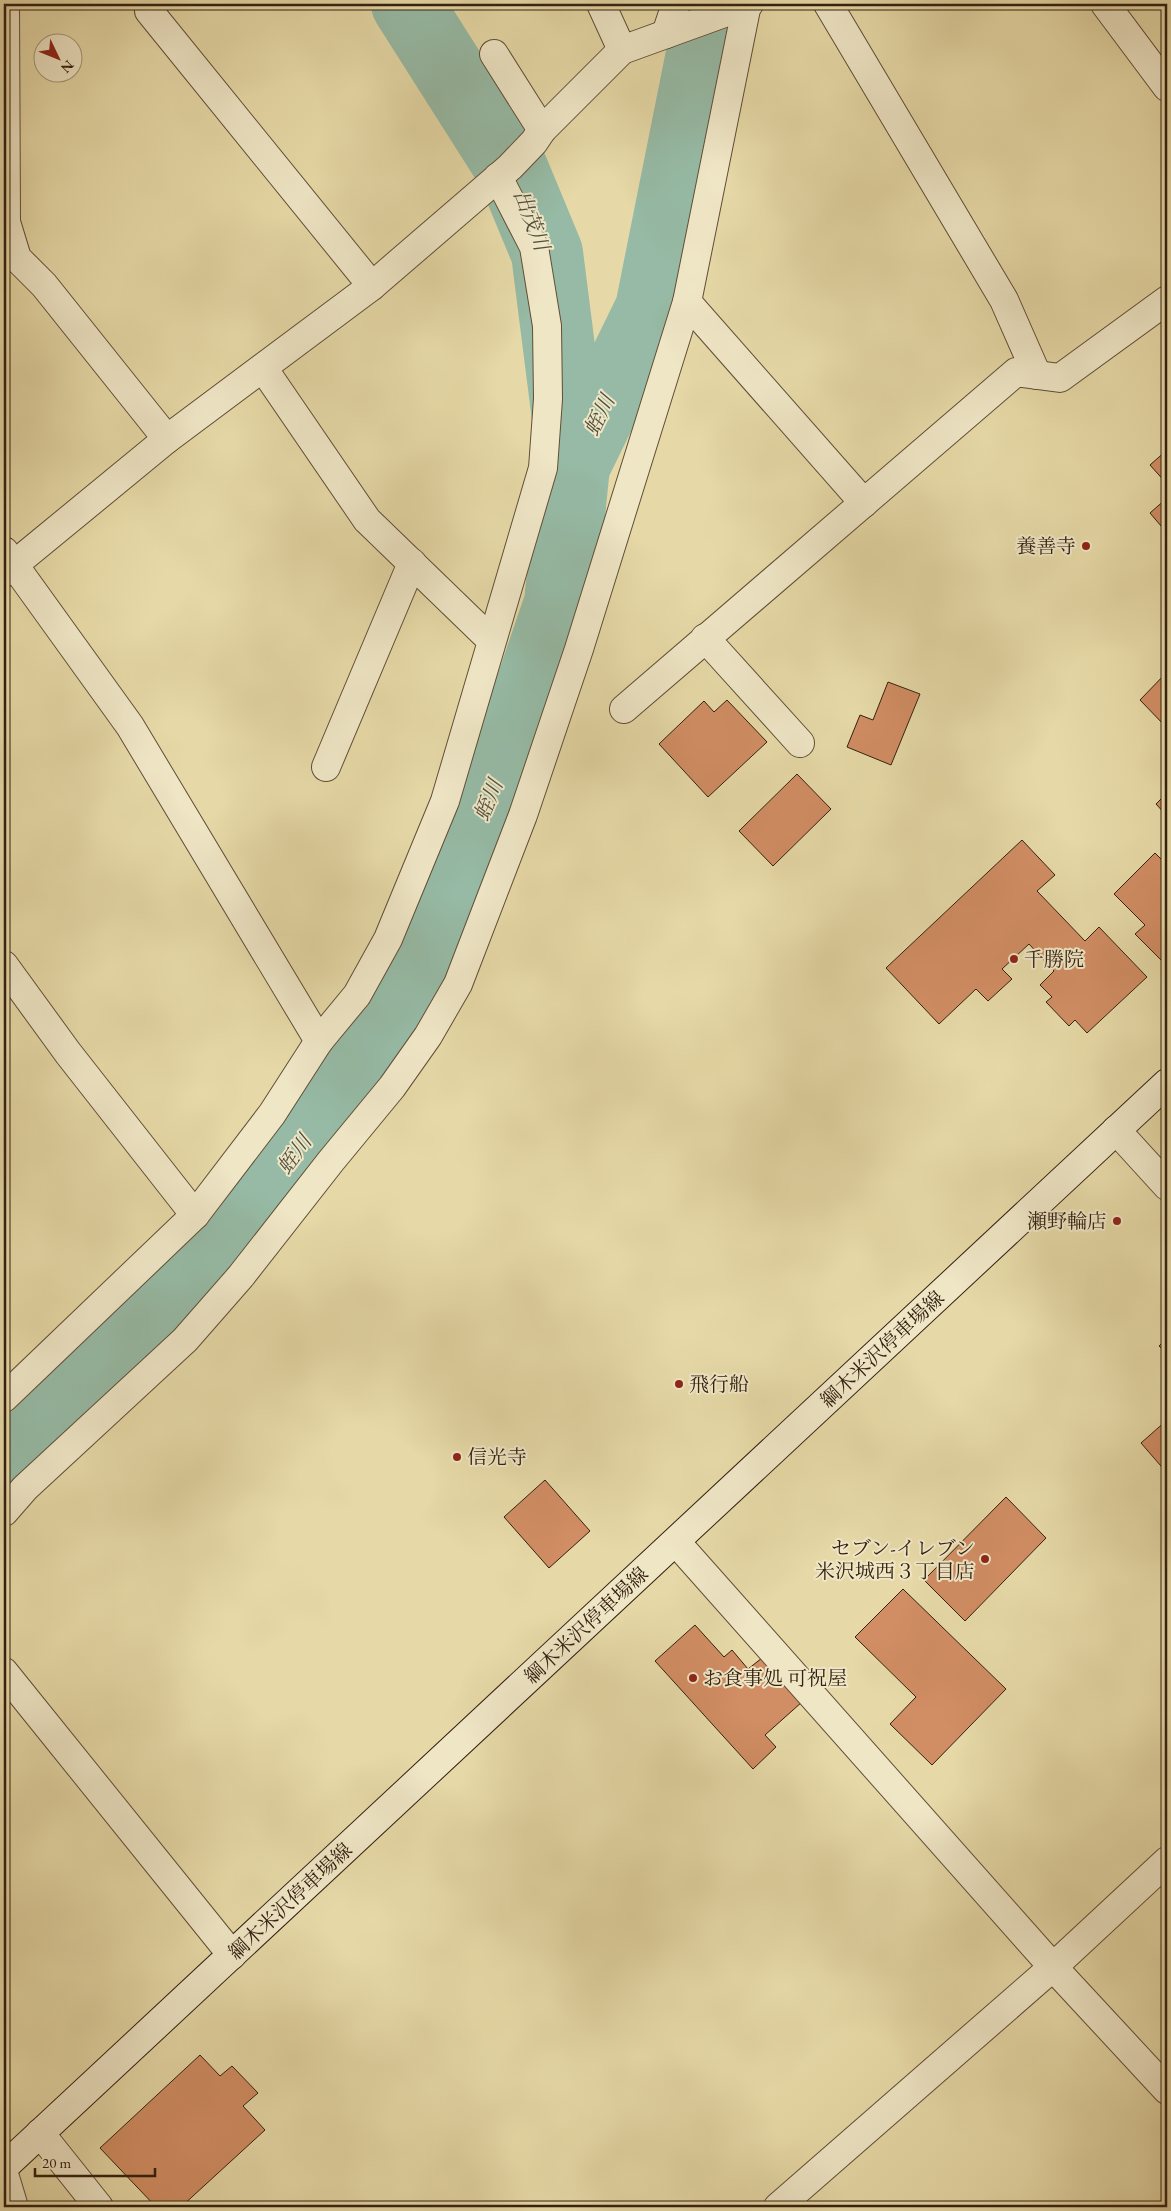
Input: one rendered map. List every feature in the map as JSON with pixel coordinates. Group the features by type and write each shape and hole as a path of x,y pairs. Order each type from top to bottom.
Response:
{"street":[{"path":"6,4 6,222 17,258 44,285 167,439"},
{"path":"601,4 622,50"},
{"path":"828,4 1004,300 1037,375"},
{"path":"1105,4 1167,87"},
{"path":"4,1512 25,1488 185,1340 241,1276 392,1087 428,1036 458,984 523,815 579,649 687,302 736,66 744,6 676,21 622,50 504,172 372,286 167,439 7,563 130,726 319,1041"},
{"path":"149,11 372,286"},
{"path":"494,54 538,136"},
{"path":"4,1398 195,1215 272,1114 319,1041 357,995 388,940 445,801 543,468 548,399 547,326 534,248 504,172"},
{"path":"624,709 1016,372 1060,378 1167,300"},
{"path":"687,302 864,503"},
{"path":"263,368 368,520 491,640"},
{"path":"326,766 412,563"},
{"path":"706,638 800,743"},
{"path":"4,965 68,1053 195,1215"},
{"name":"綱木米沢停車場線","path":"4,2167 1167,1083"},
{"path":"1116,1130 1167,1186"},
{"path":"676,1542 1053,1967 1167,2090"},
{"path":"4,1672 232,1955"},
{"path":"778,2207 1053,1967 1167,1861"},
{"path":"40,2133 99,2207"},
{"path":"4,2174 14,2207"}],"building":[{"path":"1167,450 1167,484 1150,465"},
{"path":"1167,498 1167,533 1150,513"},
{"path":"1167,672 1167,728 1140,700"},
{"path":"888,682 920,694 891,765 847,747 860,715 873,720"},
{"path":"727,700 767,742 708,797 659,744 704,701 714,712"},
{"path":"797,774 831,809 773,866 739,831"},
{"path":"1167,793 1167,816 1156,804"},
{"path":"1022,840 1055,875 1037,891 1085,941 1099,927 1147,977 1087,1033 1075,1020 1069,1026 1046,1002 1052,997 1040,985 1054,971 1029,944 1002,969 1012,979 988,1001 976,989 939,1024 886,968"},
{"path":"1155,853 1167,865 1167,966 1135,934 1145,925 1114,894"},
{"path":"1167,1338 1167,1354 1159,1346"},
{"path":"1167,1420 1167,1473 1141,1443"},
{"path":"545,1480 590,1531 549,1568 504,1517"},
{"name":"セブン-イレブン 米沢城西３丁目店","path":"1006,1497 1046,1538 965,1621 924,1580"},
{"path":"903,1589 1006,1689 932,1765 890,1724 916,1697 855,1637"},
{"path":"695,1625 724,1657 732,1650 748,1669 762,1658 802,1702 765,1735 776,1747 753,1769 655,1661"},
{"path":"200,2055 220,2076 232,2066 258,2093 243,2106 265,2130 181,2207 156,2207 100,2148"}],"waterway":[{"name":"出茂川","path":"407,4 513,171 547,253 574,466"},
{"name":"蛭川","path":"4,1469 140,1336 269,1188 388,1025 460,869 514,738 560,603 574,466 651,309 712,4"}],"place":[{"name":"養善寺","path":"1086,546"},
{"name":"千勝院","path":"1014,959"},
{"name":"瀬野輪店","path":"1117,1221"},
{"name":"飛行船","path":"679,1384"},
{"name":"信光寺","path":"457,1457"},
{"name":"セブン-イレブン 米沢城西３丁目店","path":"985,1559"},
{"name":"お食事処 可祝屋","path":"693,1678"}]}
